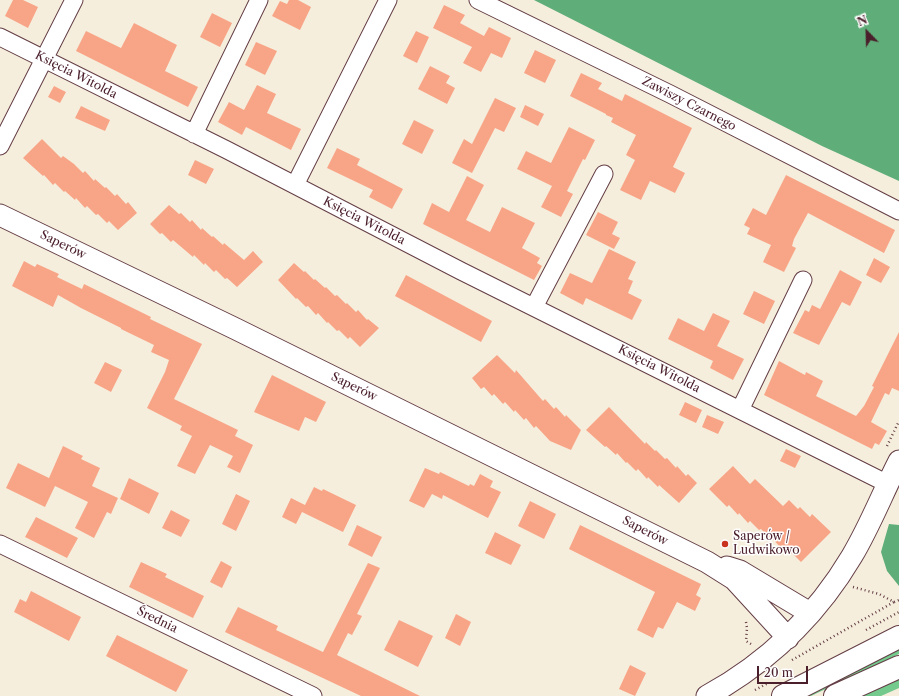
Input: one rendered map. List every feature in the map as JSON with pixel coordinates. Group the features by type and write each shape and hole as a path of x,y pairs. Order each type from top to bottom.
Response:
{"main road":[{"path":"783,696 899,637"},
{"path":"836,696 899,667"}],"street":[{"path":"0,146 43,58 74,0"},
{"path":"194,134 259,0"},
{"path":"295,185 388,0"},
{"name":"Zawiszy Czarnego","path":"478,0 670,94 899,211"},
{"name":"Księcia Witolda","path":"0,37 888,484"},
{"path":"534,307 604,174"},
{"name":"Saperów","path":"0,215 271,346 707,562 734,579 788,638"},
{"path":"740,410 803,280"},
{"path":"707,696 727,685 758,664 788,638 827,593 852,556 899,461"},
{"name":"Średnia","path":"0,544 313,696"},
{"name":"Saperów","path":"707,562 740,571 810,613"}],"path":[{"path":"836,580 844,585 879,594 894,602 899,600"}],"green space":[{"path":"534,0 899,0 899,181 822,146"},
{"path":"889,524 899,525 899,586 887,571 881,552"},
{"path":"899,648 899,654 811,696 808,695"},
{"path":"899,675 899,688 881,696 854,696"}],"building":[{"path":"13,0 23,0 38,7 28,28 5,16"},
{"path":"289,0 298,0 311,7 300,30 272,16 280,1 287,4"},
{"path":"444,5 465,15 460,23 484,36 489,27 511,38 502,58 491,53 481,72 463,63 472,47 433,28"},
{"path":"212,13 232,23 220,47 200,37"},
{"path":"134,23 177,45 165,71 198,87 188,107 76,51 86,31 121,48"},
{"path":"416,31 429,37 417,63 403,56"},
{"path":"256,42 277,51 265,75 245,65"},
{"path":"535,50 556,60 545,83 524,73"},
{"path":"430,66 450,76 446,83 455,88 447,104 418,89"},
{"path":"581,73 602,83 598,89 622,101 625,94 692,128 673,167 685,173 675,193 650,181 641,200 620,190 635,160 626,155 636,135 611,122 613,118 570,96"},
{"path":"257,85 276,94 267,113 301,129 291,150 246,127 242,135 218,122 229,102 244,110"},
{"path":"54,86 66,92 60,103 48,97"},
{"path":"495,98 516,108 504,132 495,128 472,173 452,163 464,139 472,144"},
{"path":"525,105 544,114 538,126 520,117"},
{"path":"81,106 110,120 105,131 75,118"},
{"path":"414,120 434,130 422,154 402,144"},
{"path":"569,127 595,140 585,160 583,159 567,191 573,194 561,217 541,207 552,186 517,169 526,151 551,163"},
{"path":"42,139 61,158 63,156 83,173 85,171 94,181 95,179 115,196 117,194 126,204 128,202 137,213 118,230 109,221 107,223 98,214 96,215 87,206 85,208 76,198 75,200 55,183 53,185 44,175 43,176 23,158"},
{"path":"337,148 360,159 357,165 403,189 392,209 369,197 373,190 327,168"},
{"path":"195,160 214,169 206,184 188,175"},
{"path":"786,175 895,230 884,253 808,213 794,239 792,246 796,248 784,272 763,262 771,245 747,234 750,228 744,225 753,208 766,215"},
{"path":"467,176 484,185 466,220 490,232 502,207 535,223 522,248 540,258 537,263 542,266 534,280 423,224 432,203 449,212"},
{"path":"169,205 179,214 181,213 190,222 192,220 201,230 202,228 223,245 224,243 244,260 253,251 263,262 237,287 227,278 225,279 216,270 214,272 205,263 204,265 194,255 193,257 173,240 171,242 150,224"},
{"path":"598,212 618,222 612,234 620,238 614,249 586,235"},
{"path":"609,249 636,262 628,279 633,281 628,293 642,300 632,320 586,298 583,305 560,293 570,273 592,283"},
{"path":"874,258 890,267 881,283 866,275"},
{"path":"24,261 35,267 37,264 59,274 57,277 82,289 84,284 151,317 150,319 202,344 174,399 238,430 235,436 253,445 240,473 227,467 233,456 210,445 195,474 177,466 192,436 180,430 182,426 147,408 165,372 169,360 151,352 154,345 58,295 53,307 12,286"},
{"path":"294,263 314,280 315,279 325,288 326,287 335,296 337,295 356,312 358,310 367,320 368,319 379,328 360,347 350,337 348,339 339,330 337,331 328,322 327,323 318,313 316,315 308,306 306,307 297,298 296,299 278,280"},
{"path":"840,270 862,282 850,306 842,302 819,345 793,333 805,310 809,312 812,305 820,309"},
{"path":"406,275 492,321 481,342 395,296"},
{"path":"754,291 775,301 764,324 743,314"},
{"path":"713,313 730,321 717,346 744,359 733,380 710,368 713,361 668,339 678,318 704,331"},
{"path":"899,332 899,391 892,388 889,395 885,393 871,422 887,431 879,445 875,443 872,449 764,395 779,361 805,375 806,372 823,381 816,396 856,416 864,406 874,387 872,386"},
{"path":"497,355 515,373 516,370 543,401 545,399 554,409 556,407 565,417 566,415 581,430 571,450 550,441 536,426 534,428 526,418 524,420 505,402 503,404 494,394 492,396 484,387 481,389 472,378"},
{"path":"105,362 122,370 111,392 94,383"},
{"path":"272,375 326,402 316,422 305,417 299,431 254,412"},
{"path":"685,402 702,410 696,423 679,415"},
{"path":"609,407 645,444 646,442 665,459 667,458 676,468 677,466 686,476 688,474 697,483 679,503 659,485 658,487 648,477 647,479 638,469 636,471 617,453 616,455 606,446 605,447 586,430"},
{"path":"707,415 724,422 718,434 702,427"},
{"path":"63,446 83,456 81,459 100,468 92,486 118,498 111,514 107,512 94,538 75,528 88,502 55,486 45,507 6,488 18,463 49,478"},
{"path":"786,449 801,456 795,468 780,461"},
{"path":"733,466 750,484 755,479 783,506 789,500 798,509 800,507 810,517 812,514 831,532 801,562 782,545 780,547 761,529 759,530 750,521 748,523 729,505 727,507 709,489"},
{"path":"425,468 439,474 440,472 469,486 470,484 474,486 480,474 493,481 490,487 501,492 488,518 443,495 442,499 432,494 424,508 409,501"},
{"path":"129,478 159,493 149,514 120,499"},
{"path":"314,487 322,491 323,489 356,505 343,532 302,512 296,524 282,517 291,498 305,505"},
{"path":"236,494 250,501 236,531 222,524"},
{"path":"530,501 556,514 544,539 518,526"},
{"path":"171,510 190,520 181,537 162,528"},
{"path":"36,517 78,538 67,558 25,537"},
{"path":"357,525 382,537 372,557 348,545"},
{"path":"580,525 701,584 696,595 701,598 695,611 677,602 663,629 658,627 653,638 637,630 655,592 569,549"},
{"path":"495,532 521,545 511,565 485,553"},
{"path":"221,561 232,567 222,588 210,582"},
{"path":"141,562 167,574 165,577 204,596 193,618 129,587"},
{"path":"368,563 380,568 357,614 362,616 352,635 348,633 337,655 420,696 361,696 225,632 238,607 278,626 276,630 323,652"},
{"path":"31,591 81,617 69,641 14,612 20,599 26,602"},
{"path":"456,614 471,622 460,646 445,638"},
{"path":"399,620 433,636 418,667 384,650"},
{"path":"117,635 188,670 176,692 106,656"},
{"path":"630,665 646,673 635,696 619,689"}],"place":[{"name":"Saperów / Ludwikowo","path":"725,544"}]}
